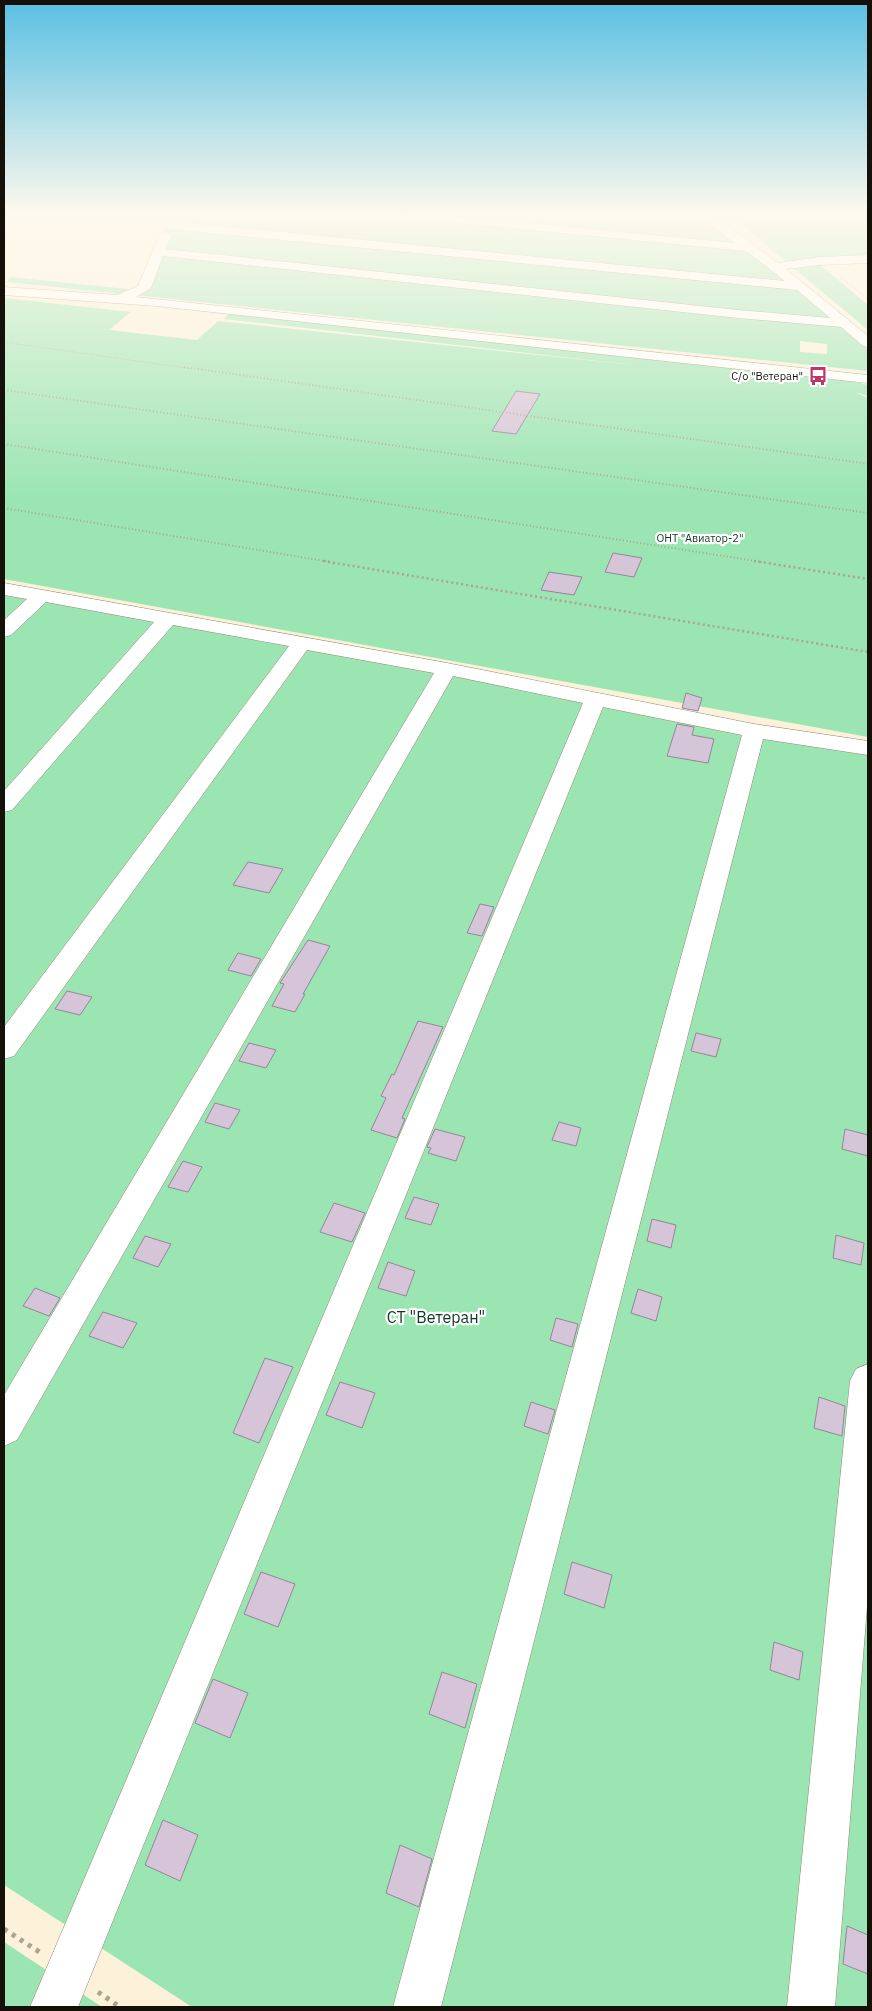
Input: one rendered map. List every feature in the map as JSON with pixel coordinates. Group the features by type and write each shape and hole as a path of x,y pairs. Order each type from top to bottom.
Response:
{"street":[{"path":"145,313 149,309"},
{"path":"212,320 225,309 868,379"},
{"path":"689,309 845,322"},
{"path":"829,309 868,342"},
{"path":"4,589 167,620 447,669 754,731 868,748"},
{"path":"4,631 42,596"},
{"path":"4,805 167,620"},
{"path":"4,1048 300,644"},
{"path":"4,1428 447,669"},
{"path":"54,2007 595,699"},
{"path":"417,2007 754,731"},
{"path":"811,2007 868,1381"}],"path":[{"path":"4,342 868,464"},
{"path":"4,390 868,514"},
{"path":"4,444 868,579"},
{"path":"4,508 868,652"}],"green space":[{"name":"ОНТ \"Авиатор-2\"","path":"4,309 102,309 131,312 109,330 197,340 218,321 643,366 224,319 228,314 843,379 868,385 868,396 855,392 868,398 868,737 4,579"},
{"path":"267,309 821,309 868,349 868,371","holes":["800,341 827,344 827,354 800,352"]},
{"path":"843,309 868,309 868,330"},
{"name":"СТ \"Ветеран\"","path":"4,590 868,750 868,2007 192,2007 4,1885"},
{"path":"4,1942 102,2007 4,2007"}],"building":[{"path":"516,391 540,394 516,434 492,431"},
{"path":"613,553 642,558 634,577 605,572"},
{"path":"549,572 582,577 574,595 541,590"},
{"path":"686,693 702,698 698,711 682,708"},
{"path":"677,724 694,727 692,735 714,739 708,763 667,756"},
{"path":"248,862 283,869 269,893 233,885"},
{"path":"480,904 494,907 482,936 467,933"},
{"path":"308,940 330,946 303,994 305,994 295,1012 272,1006 284,984 280,983"},
{"path":"238,953 261,959 251,976 228,970"},
{"path":"67,991 92,997 80,1015 55,1009"},
{"path":"418,1021 443,1027 402,1118 405,1119 397,1138 371,1130 386,1098 381,1096 392,1074 394,1075"},
{"path":"696,1033 721,1039 716,1057 691,1051"},
{"path":"249,1043 276,1050 266,1068 239,1061"},
{"path":"215,1103 240,1110 229,1129 205,1122"},
{"path":"559,1122 581,1128 576,1146 552,1140"},
{"path":"435,1129 465,1137 456,1161 428,1153 431,1148 427,1147"},
{"path":"845,1129 868,1135 868,1156 842,1149"},
{"path":"183,1161 202,1167 188,1192 168,1187"},
{"path":"414,1197 439,1204 431,1225 405,1218"},
{"path":"334,1203 365,1213 352,1242 320,1232"},
{"path":"652,1219 676,1225 671,1248 647,1241"},
{"path":"836,1235 864,1243 861,1265 833,1258"},
{"path":"145,1236 171,1244 158,1267 133,1258"},
{"path":"388,1262 415,1271 406,1296 378,1288"},
{"path":"35,1288 60,1298 49,1316 23,1306"},
{"path":"638,1289 662,1297 656,1321 631,1313"},
{"path":"103,1312 137,1323 123,1348 89,1336"},
{"path":"556,1318 578,1324 572,1347 550,1340"},
{"path":"265,1358 293,1367 259,1443 233,1433"},
{"path":"340,1382 375,1393 362,1428 326,1415"},
{"path":"819,1397 845,1406 842,1436 814,1428"},
{"path":"531,1402 555,1410 548,1434 524,1426"},
{"path":"572,1562 612,1575 604,1608 564,1594"},
{"path":"261,1572 295,1584 278,1627 244,1614"},
{"path":"774,1642 803,1652 799,1680 770,1670"},
{"path":"442,1672 477,1684 465,1728 429,1714"},
{"path":"213,1679 248,1693 230,1738 195,1723"},
{"path":"163,1820 198,1835 180,1881 145,1865"},
{"path":"400,1845 432,1859 419,1907 386,1893"},
{"path":"847,1926 868,1935 868,1974 843,1964"}],"place":[{"name":"С/о \"Ветеран\"","path":"818,376"}]}
